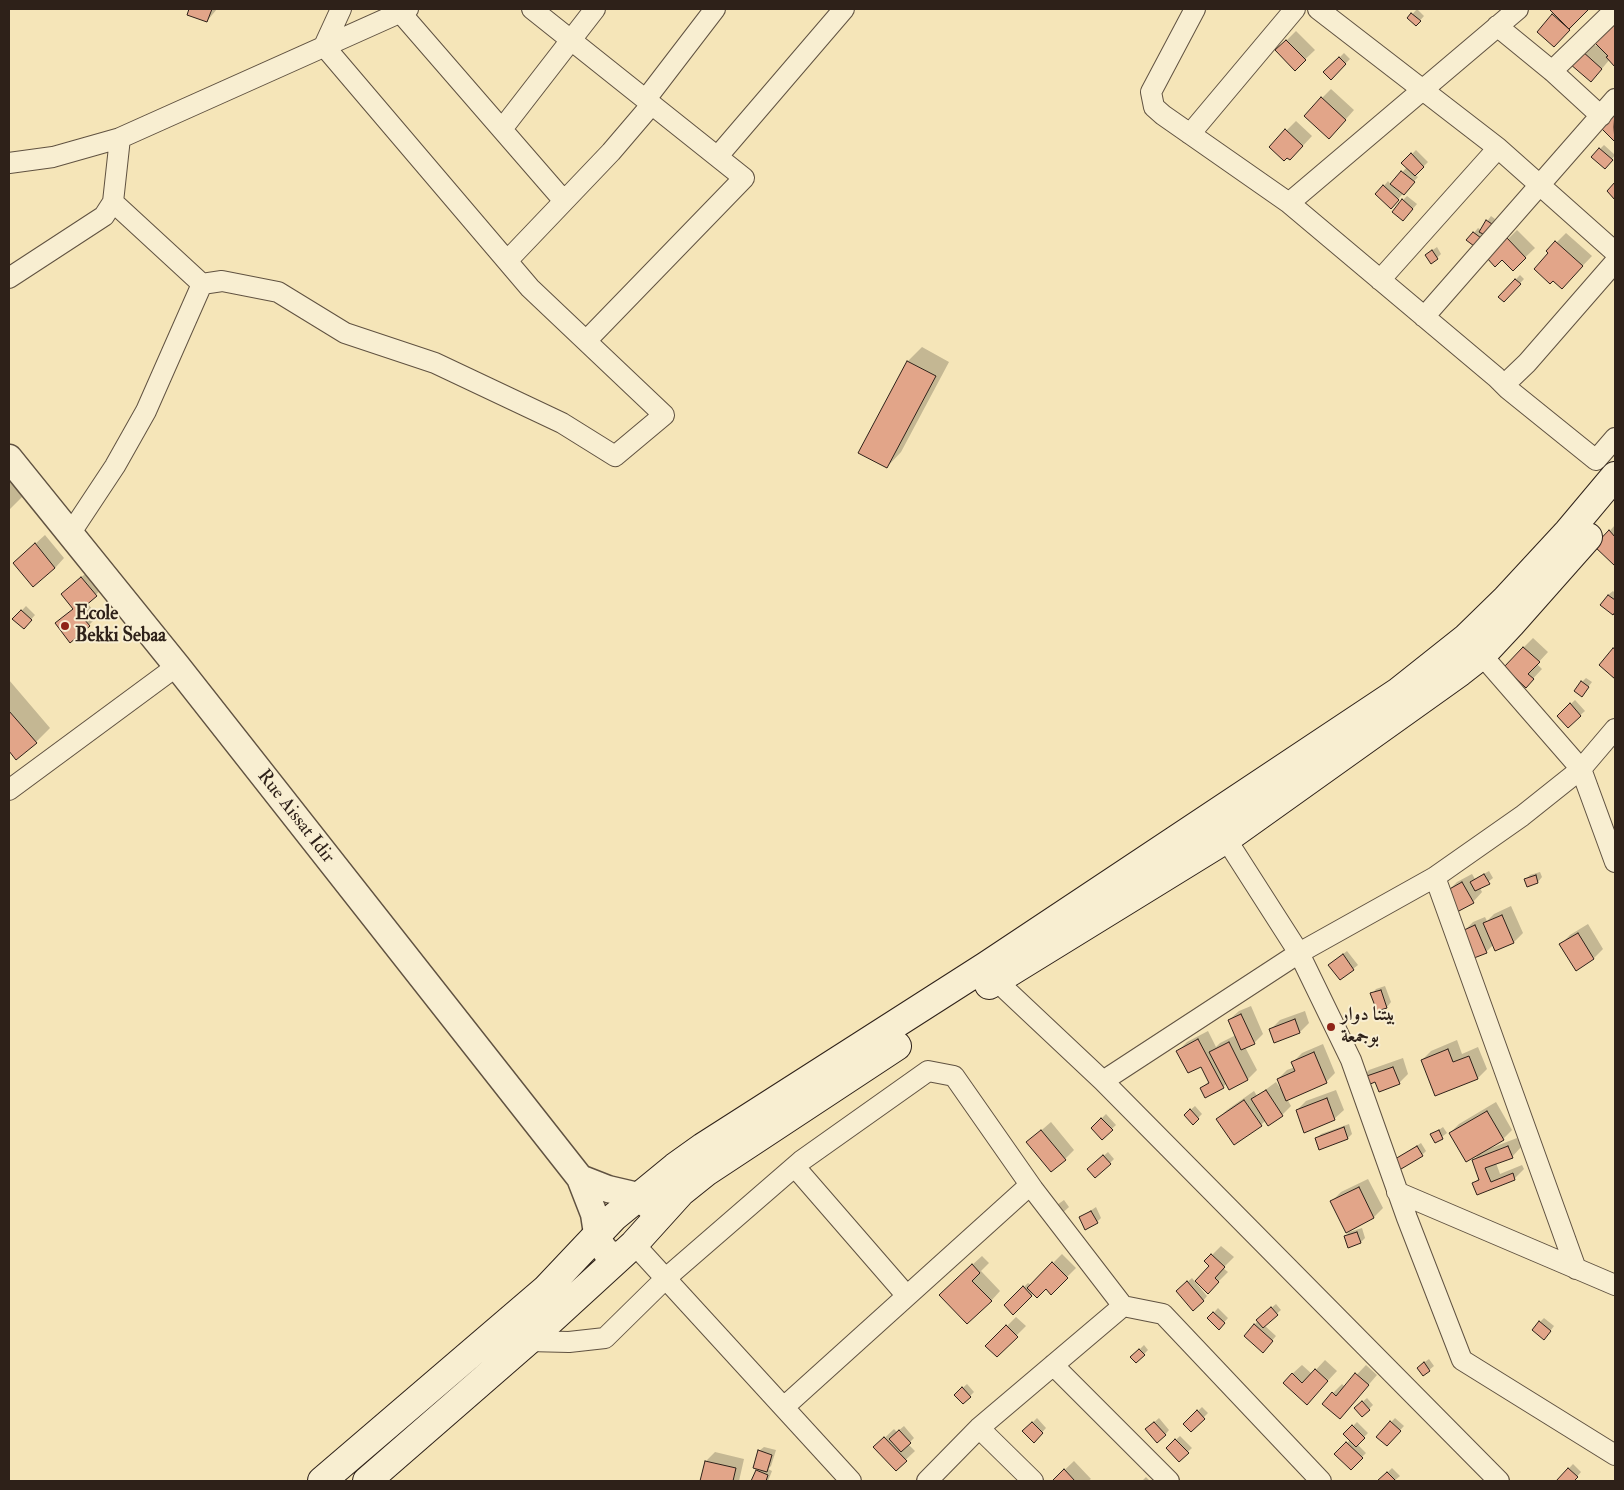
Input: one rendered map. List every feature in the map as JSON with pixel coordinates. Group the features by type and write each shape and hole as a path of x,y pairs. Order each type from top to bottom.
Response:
{"main road":[{"path":"322,1481 545,1290 614,1217 638,1196 703,1147 989,974 1226,839 1452,678 1517,588 1568,532 1615,476"},
{"path":"367,1481 528,1341 626,1250 682,1192 706,1172 1398,692 1474,646 1544,588 1615,505"}],"street":[{"path":"324,46 341,9"},
{"path":"532,9 744,178 586,341"},
{"path":"502,129 595,9"},
{"path":"507,261 611,152 714,9"},
{"path":"718,156 844,9"},
{"path":"1195,9 1151,92 1154,107 1289,203 1504,385 1596,460 1615,438"},
{"path":"1190,134 1295,9"},
{"path":"1318,9 1498,148 1541,184 1615,252"},
{"path":"1289,203 1518,9"},
{"path":"1552,71 1615,10"},
{"path":"9,164 53,157 120,138 404,11 564,201"},
{"path":"1497,26 1552,71 1601,116"},
{"path":"202,284 222,281 278,292 345,333 435,363 562,423 615,456 664,415 530,288 324,46"},
{"path":"1424,317 1615,99"},
{"path":"9,278 104,216 113,202 120,138"},
{"path":"1380,280 1498,148"},
{"path":"113,202 202,284"},
{"path":"1504,385 1527,363 1615,262"},
{"path":"70,534 115,466 146,411 202,284"},
{"name":"Rue Aissat Idir","path":"9,458 176,666 580,1178"},
{"path":"1474,646 1581,769 1615,862"},
{"path":"9,790 176,666"},
{"path":"1103,1081 1299,953 1435,877 1522,816 1581,769 1615,729"},
{"path":"1226,839 1299,953 1351,1060 1397,1192 1462,1360 1615,1455"},
{"path":"1435,877 1576,1269"},
{"path":"989,974 1103,1081 1499,1481"},
{"path":"528,1341 569,1342 604,1338 666,1278 795,1167 928,1071 954,1076 1030,1185 1123,1306 1162,1314 1321,1481"},
{"path":"795,1167 907,1296"},
{"path":"580,1178 608,1189 638,1196 651,1208 656,1220"},
{"path":"580,1178 594,1214 597,1235 606,1252 626,1250 666,1278 851,1481"},
{"path":"784,1407 1030,1185"},
{"path":"1397,1192 1615,1285"},
{"path":"927,1481 979,1428 1123,1306"},
{"path":"1053,1365 1170,1481"},
{"path":"979,1428 1033,1481"}],"building":[{"path":"189,9 212,9 207,22 187,15"},
{"path":"1549,9 1589,9 1569,29"},
{"path":"1411,13 1421,21 1416,26 1407,18"},
{"path":"1552,14 1570,30 1554,47 1537,32"},
{"path":"1611,22 1615,27 1615,67 1606,57 1608,56 1592,40"},
{"path":"1286,40 1306,60 1295,71 1275,50"},
{"path":"1582,51 1602,69 1591,82 1570,64"},
{"path":"1339,57 1346,64 1331,80 1323,72"},
{"path":"1321,97 1346,120 1329,139 1304,116"},
{"path":"1615,111 1614,127 1615,142 1600,127"},
{"path":"1285,129 1303,146 1290,160 1287,158 1284,161 1269,147"},
{"path":"1599,148 1613,160 1605,169 1591,157"},
{"path":"1411,153 1424,167 1415,176 1401,163"},
{"path":"1401,171 1415,182 1404,195 1390,184"},
{"path":"1615,182 1615,200 1607,191"},
{"path":"1383,185 1399,200 1391,209 1375,194"},
{"path":"1402,199 1413,209 1403,221 1392,212"},
{"path":"1486,220 1492,224 1485,235 1479,232"},
{"path":"1473,232 1481,238 1474,246 1466,240"},
{"path":"1507,238 1526,258 1513,271 1502,260 1495,267 1487,258"},
{"path":"1555,241 1583,266 1562,289 1553,281 1550,284 1534,269 1548,253 1546,251"},
{"path":"1432,250 1438,259 1431,264 1425,255"},
{"path":"1515,279 1521,284 1504,302 1498,297"},
{"path":"907,361 936,376 887,468 858,453"},
{"path":"1609,530 1615,537 1615,566 1594,546"},
{"path":"35,543 55,568 33,587 13,563"},
{"path":"81,577 97,596 78,612 90,626 70,643 55,623 73,609 61,594"},
{"path":"1608,595 1615,600 1615,612 1613,615 1600,605"},
{"path":"21,610 32,620 24,629 12,619"},
{"path":"1523,647 1540,662 1528,674 1534,679 1526,688 1504,667"},
{"path":"1613,648 1615,649 1615,679 1599,665"},
{"path":"1581,681 1589,687 1582,697 1574,691"},
{"path":"1570,703 1581,716 1568,728 1557,716"},
{"path":"9,711 37,743 16,760 9,751"},
{"path":"1484,874 1490,884 1475,891 1470,882"},
{"path":"1536,875 1538,883 1527,887 1524,879"},
{"path":"1462,882 1474,903 1457,912 1446,891"},
{"path":"1502,915 1514,943 1495,951 1483,923"},
{"path":"1475,925 1487,953 1474,958 1462,931"},
{"path":"1578,933 1594,959 1576,971 1559,944"},
{"path":"1343,954 1354,970 1340,980 1328,965"},
{"path":"1381,990 1387,1008 1377,1011 1370,993"},
{"path":"1241,1014 1255,1044 1241,1050 1228,1020"},
{"path":"1295,1019 1300,1033 1274,1043 1269,1029"},
{"path":"1198,1039 1224,1088 1205,1098 1200,1088 1209,1083 1201,1067 1188,1073 1176,1051"},
{"path":"1229,1042 1248,1080 1229,1090 1209,1052"},
{"path":"1448,1049 1453,1062 1469,1056 1478,1079 1435,1096 1421,1060"},
{"path":"1314,1052 1327,1083 1286,1101 1277,1079 1295,1071 1291,1062"},
{"path":"1393,1067 1400,1084 1379,1092 1375,1082 1361,1088 1358,1079"},
{"path":"1266,1090 1283,1116 1268,1126 1251,1099"},
{"path":"1327,1098 1335,1120 1304,1133 1296,1110"},
{"path":"1244,1100 1262,1126 1234,1145 1216,1119"},
{"path":"1190,1109 1199,1119 1193,1125 1184,1115"},
{"path":"1487,1111 1504,1140 1466,1162 1449,1133"},
{"path":"1101,1118 1113,1130 1102,1140 1091,1128"},
{"path":"1344,1127 1348,1139 1319,1150 1315,1138"},
{"path":"1041,1130 1066,1160 1051,1172 1026,1142"},
{"path":"1439,1130 1443,1139 1435,1143 1430,1134"},
{"path":"1417,1146 1423,1156 1396,1172 1390,1162"},
{"path":"1508,1146 1513,1158 1485,1168 1491,1182 1513,1173 1515,1180 1477,1195 1472,1183 1479,1180 1472,1160"},
{"path":"1103,1155 1111,1164 1095,1178 1087,1169"},
{"path":"1359,1187 1374,1218 1346,1233 1330,1201"},
{"path":"1091,1211 1098,1223 1085,1230 1079,1217"},
{"path":"1357,1232 1361,1243 1348,1248 1344,1236"},
{"path":"1211,1254 1225,1267 1215,1278 1219,1282 1208,1294 1195,1281 1209,1266 1204,1261"},
{"path":"1052,1262 1068,1278 1051,1295 1046,1289 1037,1298 1027,1288"},
{"path":"972,1264 980,1273 972,1281 992,1301 967,1324 939,1295"},
{"path":"1187,1281 1204,1301 1193,1311 1176,1291"},
{"path":"1023,1286 1032,1296 1013,1315 1004,1305"},
{"path":"1271,1307 1278,1315 1263,1328 1256,1320"},
{"path":"1213,1312 1225,1323 1219,1330 1207,1318"},
{"path":"1539,1321 1551,1331 1544,1340 1532,1330"},
{"path":"1254,1324 1273,1341 1263,1353 1244,1336"},
{"path":"1006,1325 1018,1337 997,1357 985,1346"},
{"path":"1139,1349 1145,1355 1136,1363 1130,1357"},
{"path":"1424,1362 1430,1371 1423,1376 1417,1368"},
{"path":"1315,1369 1328,1381 1307,1405 1283,1383 1292,1373 1302,1383"},
{"path":"1355,1373 1369,1385 1340,1419 1322,1404 1332,1392 1336,1396"},
{"path":"962,1387 971,1397 963,1404 954,1395"},
{"path":"1362,1401 1370,1410 1362,1417 1354,1408"},
{"path":"1197,1410 1205,1419 1191,1432 1183,1424"},
{"path":"1390,1421 1401,1431 1387,1446 1376,1437"},
{"path":"1032,1422 1043,1433 1034,1443 1022,1431"},
{"path":"1154,1422 1166,1435 1157,1443 1145,1429"},
{"path":"1352,1425 1365,1438 1356,1447 1343,1434"},
{"path":"899,1430 911,1443 901,1452 889,1439"},
{"path":"884,1437 907,1461 896,1471 873,1447"},
{"path":"1175,1439 1189,1453 1179,1462 1166,1448"},
{"path":"1346,1442 1363,1458 1351,1470 1334,1454"},
{"path":"758,1450 772,1455 767,1472 753,1468"},
{"path":"705,1461 736,1468 733,1481 700,1481"},
{"path":"1568,1468 1578,1477 1574,1481 1556,1481"},
{"path":"1064,1469 1075,1481 1052,1481"},
{"path":"756,1470 768,1475 766,1481 751,1481"},
{"path":"1387,1472 1396,1481 1377,1481"}],"place":[{"name":"Ecole Bekki Sebaa","path":"65,626"},
{"name":"بيتنا دوار بوجمعة","path":"1331,1027"}]}
